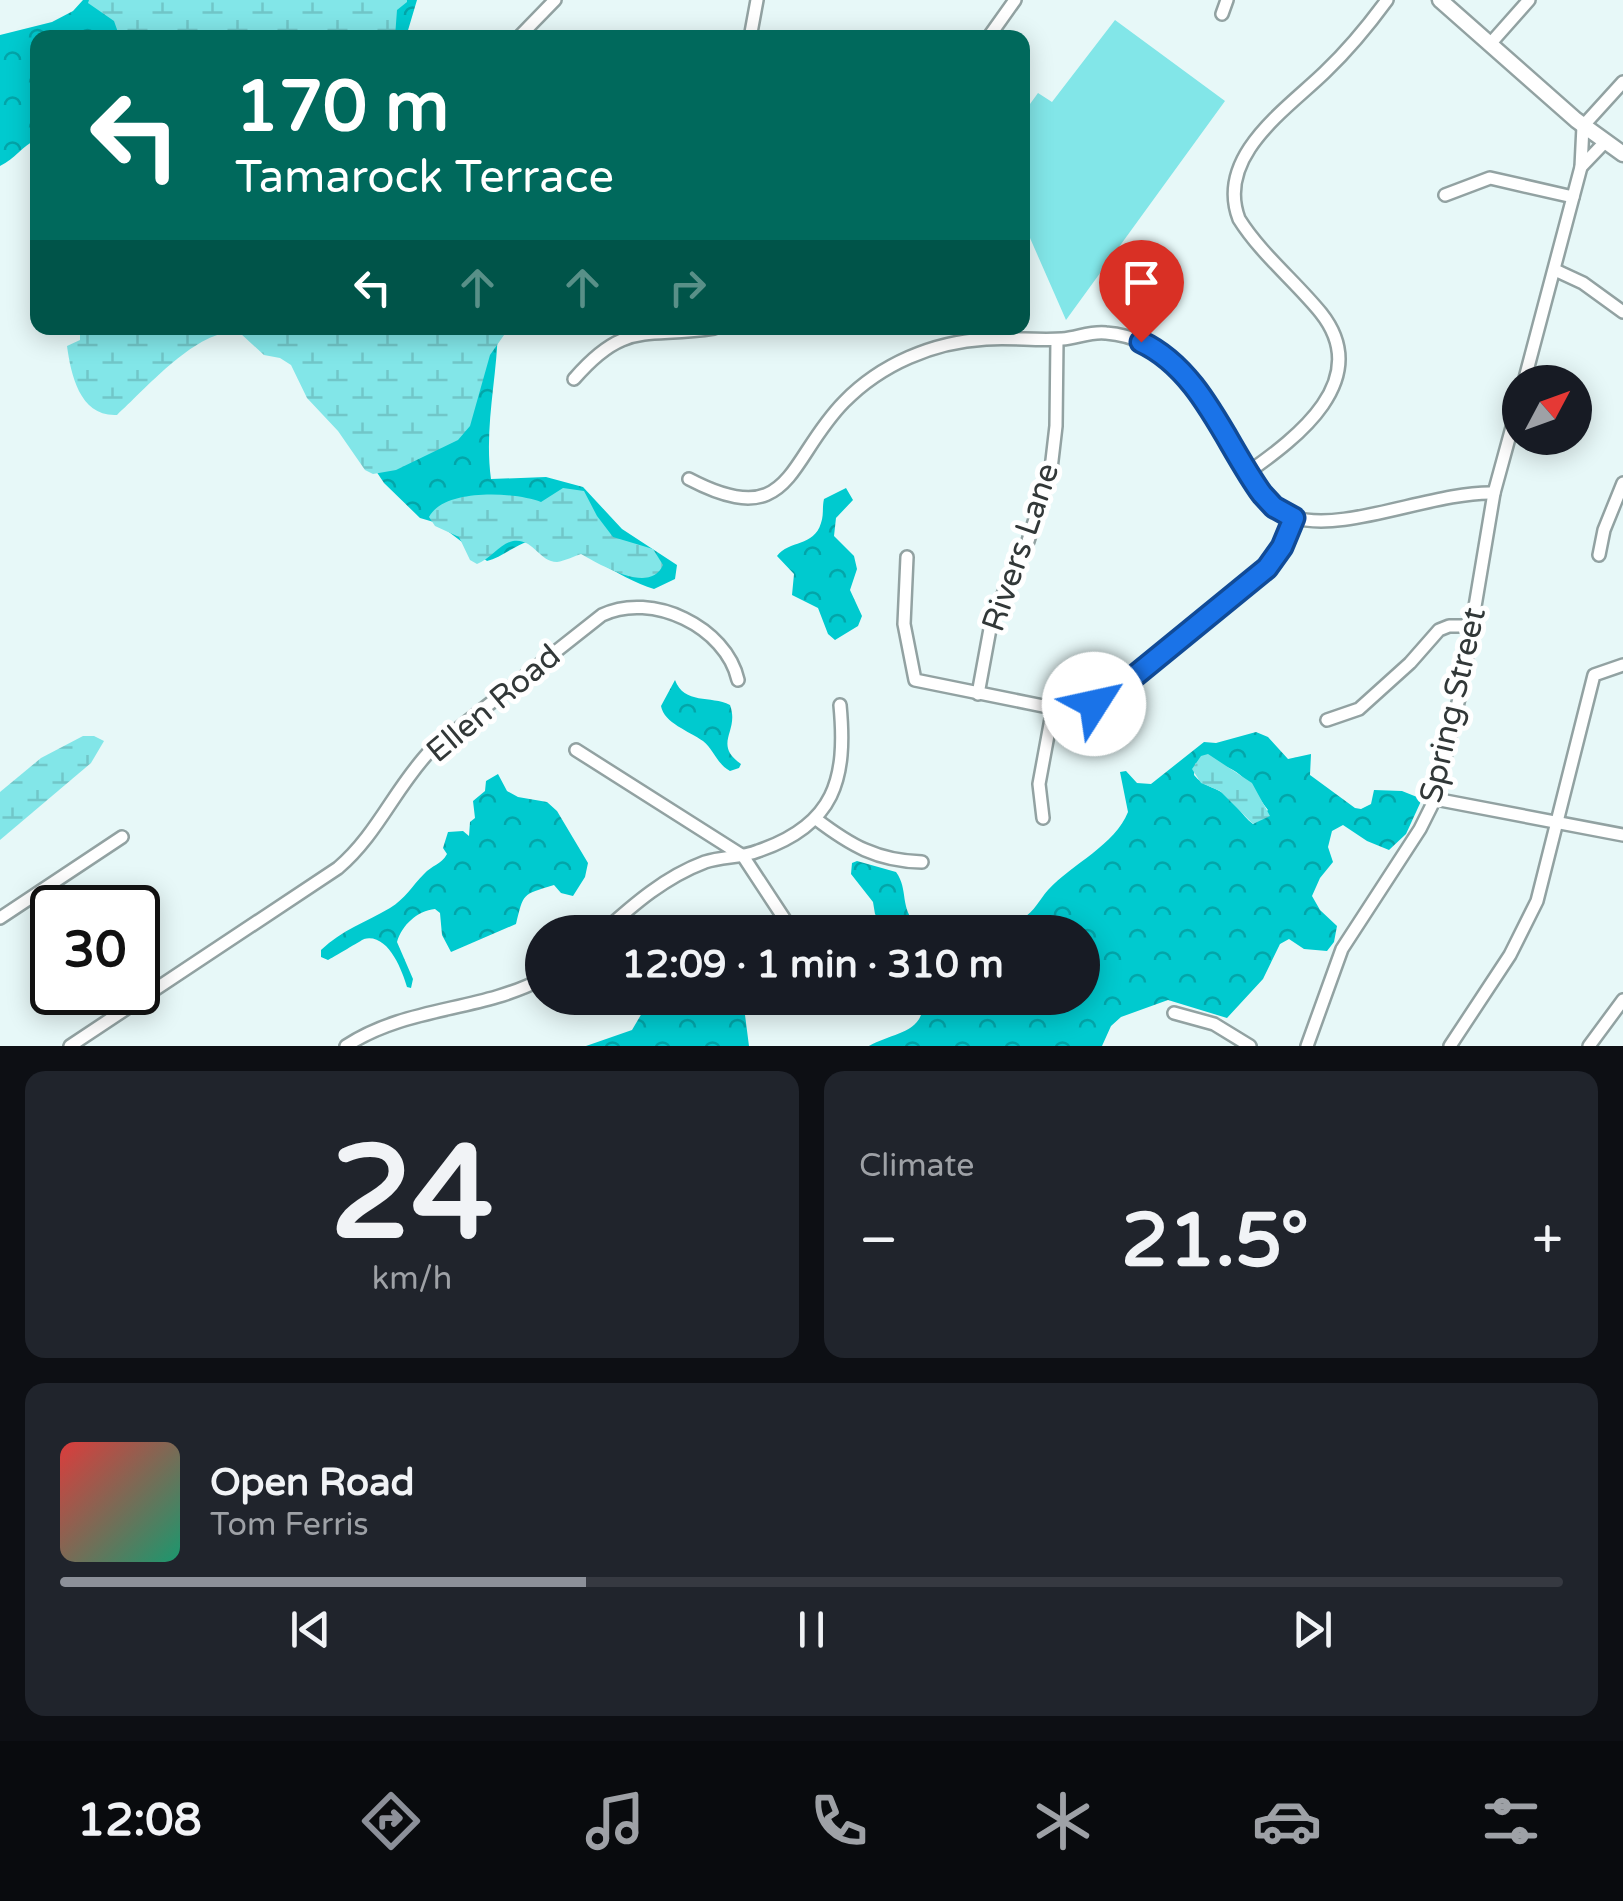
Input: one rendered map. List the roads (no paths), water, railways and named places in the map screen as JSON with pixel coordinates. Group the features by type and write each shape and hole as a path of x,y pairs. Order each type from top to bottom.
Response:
{"main road":[{"path":"1440,0 1583,126 1623,154"}],"street":[{"path":"526,30 554,0"},
{"path":"751,30 757,0"},
{"path":"994,30 1015,0"},
{"path":"1222,14 1226,0"},
{"path":"1247,473 1321,410 1335,384 1338,365 1336,345 1325,319 1240,219 1234,198 1237,178 1268,123 1347,51 1387,0"},
{"path":"1490,44 1529,0"},
{"path":"1529,365 1581,167 1583,126 1623,82"},
{"path":"1581,167 1605,142"},
{"path":"1445,195 1490,178 1573,197"},
{"path":"1555,270 1583,283 1623,312"},
{"path":"689,479 733,499 755,498 785,481 841,404 897,362 970,340 1057,340 1110,333 1141,342 1164,355 1193,386 1271,504 1294,518 1338,520 1440,497 1494,493"},
{"path":"574,379 600,351 633,335"},
{"name":"Rivers Lane","path":"978,694 992,618 1028,542 1047,486 1056,426 1057,340"},
{"name":"Spring Street","path":"1307,1046 1342,949 1420,829 1435,799 1474,626 1494,493 1504,455"},
{"path":"1598,554 1623,483"},
{"path":"907,557 903,612 914,679 1053,708 1088,706 1120,688 1267,568 1282,547 1294,518"},
{"name":"Ellen Road","path":"70,1046 338,868 369,838 407,778 430,751 602,616 619,608 637,607 702,628 729,654 738,680"},
{"path":"1328,720 1358,709 1410,664 1439,630 1474,626"},
{"path":"1450,1046 1504,966 1545,878 1594,675 1623,664"},
{"path":"623,915 681,872 780,843 816,818 832,794 841,767 840,705"},
{"path":"1043,818 1039,784 1053,708"},
{"path":"576,750 743,856 783,915"},
{"path":"1435,799 1623,836"},
{"path":"816,818 868,854 922,862"},
{"path":"0,918 122,837"},
{"path":"346,1046 365,1041 408,1016 491,1000 525,985"},
{"path":"1590,1046 1623,1000"},
{"path":"1174,1013 1214,1024 1250,1046"}]}
